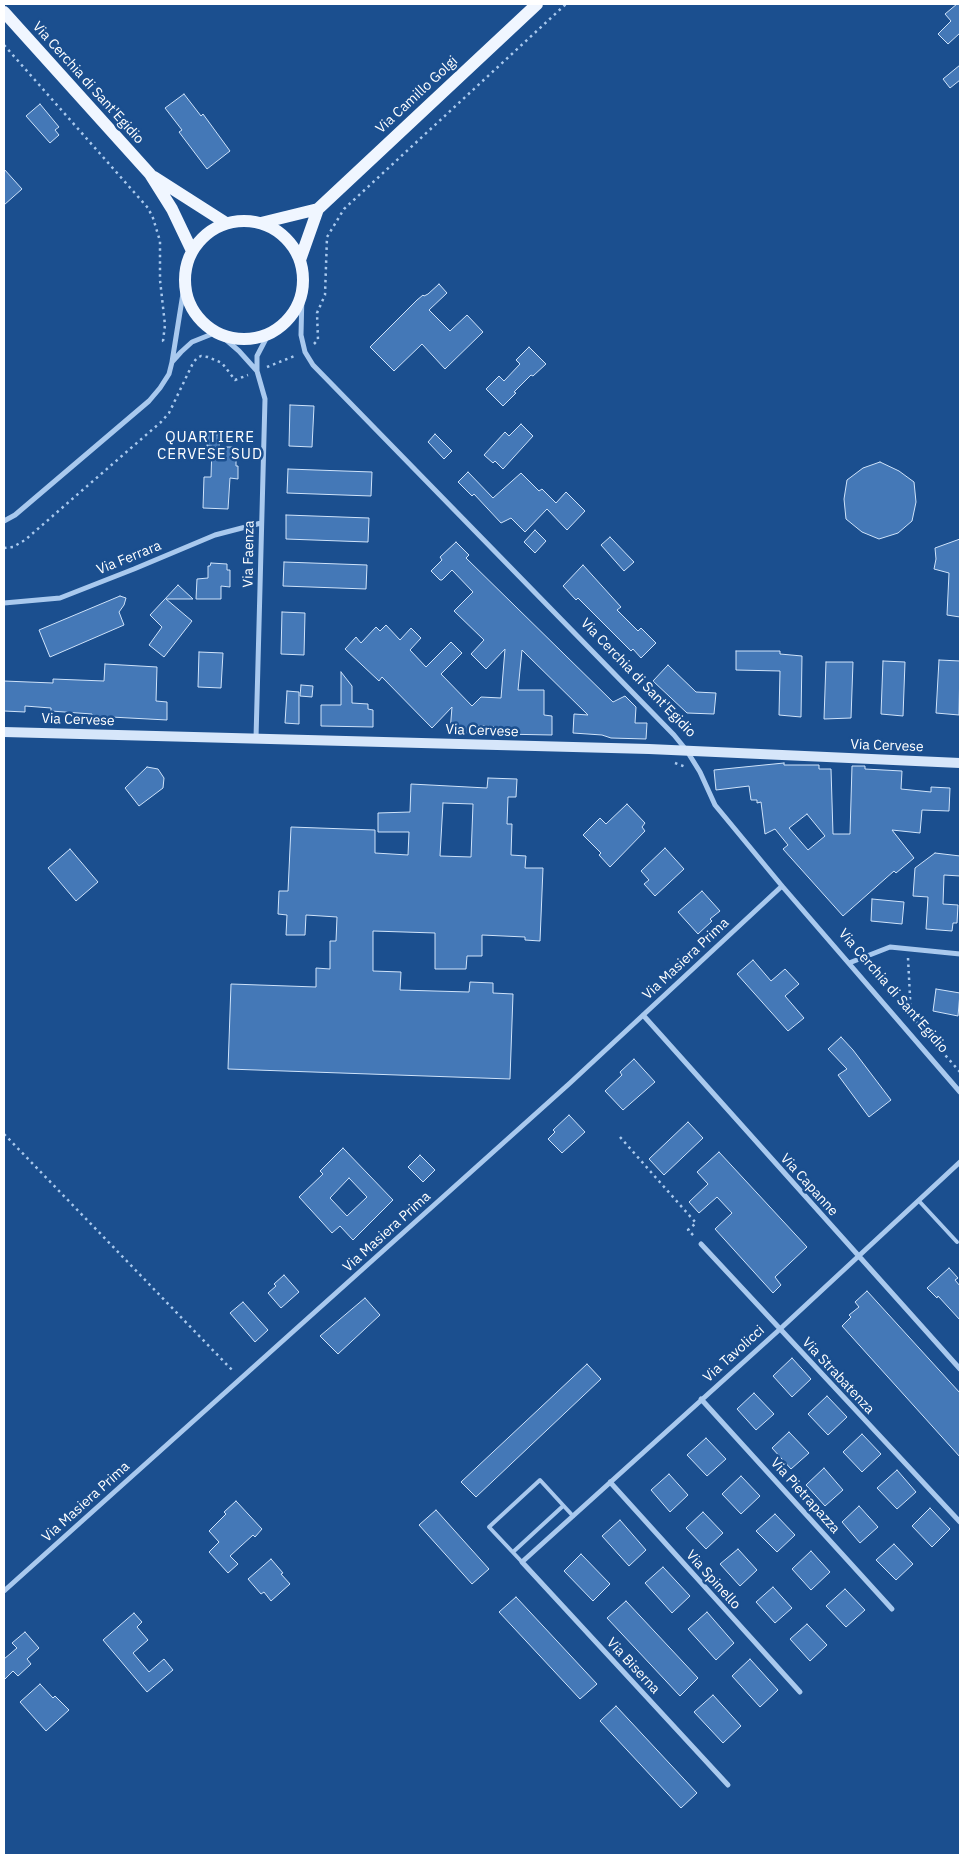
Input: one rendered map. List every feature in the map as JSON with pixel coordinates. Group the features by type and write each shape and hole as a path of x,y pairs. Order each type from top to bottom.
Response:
{"main road":[{"name":"Via Camillo Golgi","path":"300,260 318,209 537,4"},
{"name":"Via Cerchia di Sant'Egidio","path":"4,12 150,174"},
{"path":"150,174 226,223"},
{"path":"150,174 172,209 192,251"},
{"name":"Via Camillo Golgi","path":"261,223 318,209"},
{"path":"243,220 261,223 274,228 294,247 300,260 303,276 302,293 293,313 286,322 269,334 248,339 227,336 217,332 200,320 194,311 186,292 185,281 188,261 192,251 206,234 226,223 243,220"},
{"name":"Via Cervese","path":"4,732 649,749 960,763"}],"street":[{"path":"4,521 15,515 149,401 160,388 169,374 172,362 185,281"},
{"name":"Via Cerchia di Sant'Egidio","path":"302,293 301,335 305,352 313,365 674,735 700,772 715,805 782,886 960,1092"},
{"path":"172,362 192,342 217,332 239,351 257,371"},
{"path":"257,371 257,356 269,334"},
{"name":"Via Faenza","path":"256,738 264,399 257,371"},
{"name":"Via Ferrara","path":"4,603 60,598 134,570 215,535 261,524"},
{"name":"Via Masiera Prima","path":"4,1591 643,1015 782,886"},
{"path":"849,963 890,947 960,954"},
{"name":"Via Capanne","path":"643,1015 960,1369"},
{"name":"Via Tavolicci","path":"522,1562 779,1330 960,1162"},
{"name":"Via Strabatenza","path":"701,1244 779,1330 960,1522"},
{"name":"Via Pietrapazza","path":"701,1399 892,1609"},
{"name":"Via Spinello","path":"610,1482 800,1692"},
{"name":"Via Biserna","path":"522,1562 728,1785"}],"lane":[{"path":"919,1201 957,1242"},
{"path":"522,1562 489,1527 540,1480 573,1516"},
{"path":"513,1552 563,1506"}],"path":[{"path":"4,548 13,547 25,540 161,422 169,413 195,360 201,356 208,356 222,363 236,380 305,352 318,340 317,313 326,295 327,237 344,210 566,4"},
{"path":"4,45 148,208 160,241 160,280 165,325 163,341 175,348"},
{"path":"181,352 195,360"},
{"path":"908,949 912,1016 960,1072"},
{"path":"4,1134 240,1379"},
{"path":"620,1137 696,1223 688,1230 701,1244"}],"building":[{"path":"957,4 960,4 960,33 948,44 938,34 951,21 945,14"},
{"path":"960,65 960,80 950,88 943,79"},
{"path":"184,94 201,116 203,114 230,151 207,169 179,132 182,130 165,108"},
{"path":"40,104 59,127 55,130 59,135 50,143 26,116"},
{"path":"4,169 22,189 4,205"},
{"path":"439,284 447,293 429,310 450,331 467,315 483,332 445,369 422,344 394,371 370,347 417,300 423,295 428,294"},
{"path":"529,347 546,364 533,376 531,375 503,406 486,389 499,376 504,381 520,364 516,360"},
{"path":"290,405 314,406 312,447 289,446"},
{"path":"521,424 533,436 503,469 495,461 493,463 484,455 505,432 509,436"},
{"path":"208,434 220,435 219,447 236,447 238,479 230,478 228,509 203,508 204,477 211,477 212,446 207,446"},
{"path":"435,434 452,451 444,459 428,442"},
{"path":"880,462 899,471 914,482 916,502 912,521 898,533 879,539 862,532 846,519 844,499 847,480 863,468"},
{"path":"288,469 372,472 371,496 287,493"},
{"path":"468,472 493,498 521,473 539,491 542,489 556,503 566,492 585,511 567,530 547,509 525,532 511,518 501,523 474,494 472,496 458,482"},
{"path":"286,515 369,518 368,542 286,539"},
{"path":"535,530 546,541 535,553 524,542"},
{"path":"610,537 634,562 624,571 601,545"},
{"path":"960,539 960,617 947,615 949,573 934,569 936,559 935,548"},
{"path":"456,542 469,555 466,558 613,702 625,696 636,707 635,723 647,723 646,739 611,738 602,735 573,733 574,714 588,715 522,650 518,690 544,690 544,715 552,716 552,735 500,734 501,727 471,725 470,733 450,732 452,707 432,728 382,677 379,681 345,649 356,637 361,643 376,627 380,631 386,625 400,640 411,628 421,638 410,650 426,667 451,642 462,653 441,674 472,706 481,697 501,698 505,649 486,669 471,654 484,640 454,611 473,592 452,570 442,580 431,571 442,560 440,557"},
{"path":"284,562 367,565 366,589 283,586"},
{"path":"211,563 227,564 227,570 230,570 230,587 221,586 221,599 196,599 197,579 208,578 208,566"},
{"path":"583,565 621,607 617,610 638,631 641,628 656,643 641,658 633,649 631,651 578,598 576,600 563,586"},
{"path":"178,585 193,599 166,599 192,621 164,657 149,645 162,627 150,615"},
{"path":"120,596 126,598 119,612 124,625 50,657 39,630"},
{"path":"282,612 305,613 304,655 281,654"},
{"path":"736,651 780,651 780,654 802,656 801,717 779,715 780,671 736,670"},
{"path":"199,652 223,653 221,688 198,687"},
{"path":"939,660 960,661 959,715 936,713"},
{"path":"883,661 905,662 903,716 881,714"},
{"path":"826,662 853,662 851,718 824,719"},
{"path":"105,664 157,667 156,701 167,702 167,720 92,716 92,714 51,711 51,708 25,706 25,712 4,711 4,681 53,683 53,679 104,681"},
{"path":"668,665 696,692 716,693 714,714 687,713 653,681"},
{"path":"341,672 352,686 352,703 368,704 368,709 373,710 373,727 321,726 321,705 341,705"},
{"path":"301,685 313,686 312,697 300,696"},
{"path":"287,691 299,692 299,724 285,723"},
{"path":"784,763 784,765 819,765 819,769 831,769 833,834 850,834 852,766 865,766 865,769 902,771 901,789 931,792 931,787 950,788 949,811 922,810 920,833 892,830 914,858 896,873 894,871 843,916 783,849 788,845 775,829 765,834 761,802 757,803 757,800 751,800 749,786 716,790 714,770","holes":["807,814 825,836 808,850 789,828"]},
{"path":"147,767 158,769 164,778 163,788 139,806 125,788"},
{"path":"488,778 517,779 516,797 508,797 507,824 512,824 511,855 526,856 525,868 543,868 540,941 525,940 525,937 482,935 482,956 467,956 466,969 435,969 435,933 373,931 373,971 401,972 400,990 469,992 470,982 493,983 493,993 513,994 510,1079 228,1069 231,984 316,987 316,968 330,969 330,941 336,941 337,917 306,915 305,935 286,935 287,915 278,914 279,891 288,891 291,827 375,830 375,853 408,855 409,832 378,832 378,813 410,812 411,784 487,788","holes":["443,803 473,804 471,857 440,856"]},
{"path":"627,804 645,823 642,827 645,831 610,867 599,855 601,853 583,835 600,818 606,824"},
{"path":"665,848 684,869 655,896 644,884 649,880 641,871"},
{"path":"70,849 98,882 76,901 48,868"},
{"path":"935,853 960,856 960,876 944,875 943,904 958,905 957,923 953,923 952,931 926,929 928,897 913,896 915,868"},
{"path":"702,891 720,911 710,919 712,921 698,934 678,912"},
{"path":"872,899 904,902 902,924 871,921"},
{"path":"753,960 771,981 785,969 799,984 785,996 804,1018 788,1031 737,974"},
{"path":"936,989 960,993 958,1016 933,1011"},
{"path":"841,1037 891,1100 869,1117 838,1075 847,1069 828,1049"},
{"path":"634,1059 655,1082 623,1110 605,1091 622,1075 620,1072"},
{"path":"569,1115 585,1132 562,1153 548,1139 555,1132 553,1130"},
{"path":"688,1122 703,1138 664,1175 649,1159"},
{"path":"343,1148 393,1200 353,1240 340,1226 332,1233 299,1197 323,1174 320,1171","holes":["349,1178 367,1197 347,1216 330,1198"]},
{"path":"719,1152 807,1247 775,1277 781,1285 773,1293 715,1229 732,1213 717,1197 699,1213 689,1202 708,1184 697,1172"},
{"path":"420,1155 435,1170 423,1182 408,1167"},
{"path":"949,1268 958,1278 955,1280 960,1286 960,1320 938,1296 937,1298 927,1288"},
{"path":"284,1275 299,1292 281,1308 268,1293"},
{"path":"867,1291 960,1393 960,1457 842,1326 851,1317 849,1315 859,1307 855,1302"},
{"path":"365,1298 380,1315 338,1354 320,1336"},
{"path":"243,1302 268,1330 255,1342 230,1313"},
{"path":"792,1358 811,1379 792,1397 773,1376"},
{"path":"587,1364 601,1379 476,1497 461,1482"},
{"path":"754,1393 774,1414 756,1430 737,1409"},
{"path":"827,1396 847,1417 828,1435 808,1414"},
{"path":"789,1432 809,1453 791,1469 772,1448"},
{"path":"862,1434 881,1454 862,1472 843,1452"},
{"path":"706,1438 726,1459 707,1476 687,1455"},
{"path":"824,1468 843,1490 825,1506 806,1485"},
{"path":"897,1470 916,1492 897,1509 877,1488"},
{"path":"669,1474 688,1495 670,1512 651,1490"},
{"path":"741,1476 760,1496 741,1514 722,1494"},
{"path":"236,1501 262,1529 255,1537 253,1535 230,1556 238,1564 228,1573 209,1552 219,1542 209,1531 226,1514 224,1512"},
{"path":"859,1506 878,1527 860,1543 842,1522"},
{"path":"930,1508 950,1529 932,1547 912,1526"},
{"path":"436,1510 489,1569 472,1584 419,1525"},
{"path":"703,1512 723,1533 706,1549 686,1528"},
{"path":"775,1514 795,1535 777,1552 756,1531"},
{"path":"620,1520 646,1550 629,1566 602,1536"},
{"path":"894,1544 913,1564 896,1580 876,1560"},
{"path":"738,1549 757,1570 740,1586 720,1564"},
{"path":"811,1551 830,1572 811,1590 792,1569"},
{"path":"581,1554 610,1584 593,1601 564,1571"},
{"path":"271,1559 290,1584 271,1601 264,1592 261,1594 248,1579"},
{"path":"663,1567 690,1596 672,1613 645,1583"},
{"path":"773,1587 792,1608 775,1623 756,1602"},
{"path":"845,1589 865,1610 846,1627 826,1606"},
{"path":"516,1597 597,1684 580,1699 499,1612"},
{"path":"626,1601 698,1678 680,1696 607,1618"},
{"path":"707,1612 734,1643 716,1660 688,1629"},
{"path":"134,1613 142,1622 137,1627 148,1640 133,1653 149,1672 164,1659 173,1670 147,1692 103,1640"},
{"path":"807,1624 827,1645 810,1661 790,1639"},
{"path":"25,1632 39,1648 27,1659 31,1664 18,1676 13,1671 4,1680 4,1659 17,1648 12,1643"},
{"path":"750,1659 778,1690 760,1707 732,1676"},
{"path":"40,1684 53,1698 55,1696 69,1710 46,1731 20,1702"},
{"path":"713,1695 741,1726 723,1743 694,1712"},
{"path":"616,1706 697,1793 681,1808 600,1721"}],"district":[{"name":"QUARTIERE CERVESE SUD","path":"210,446"}]}
